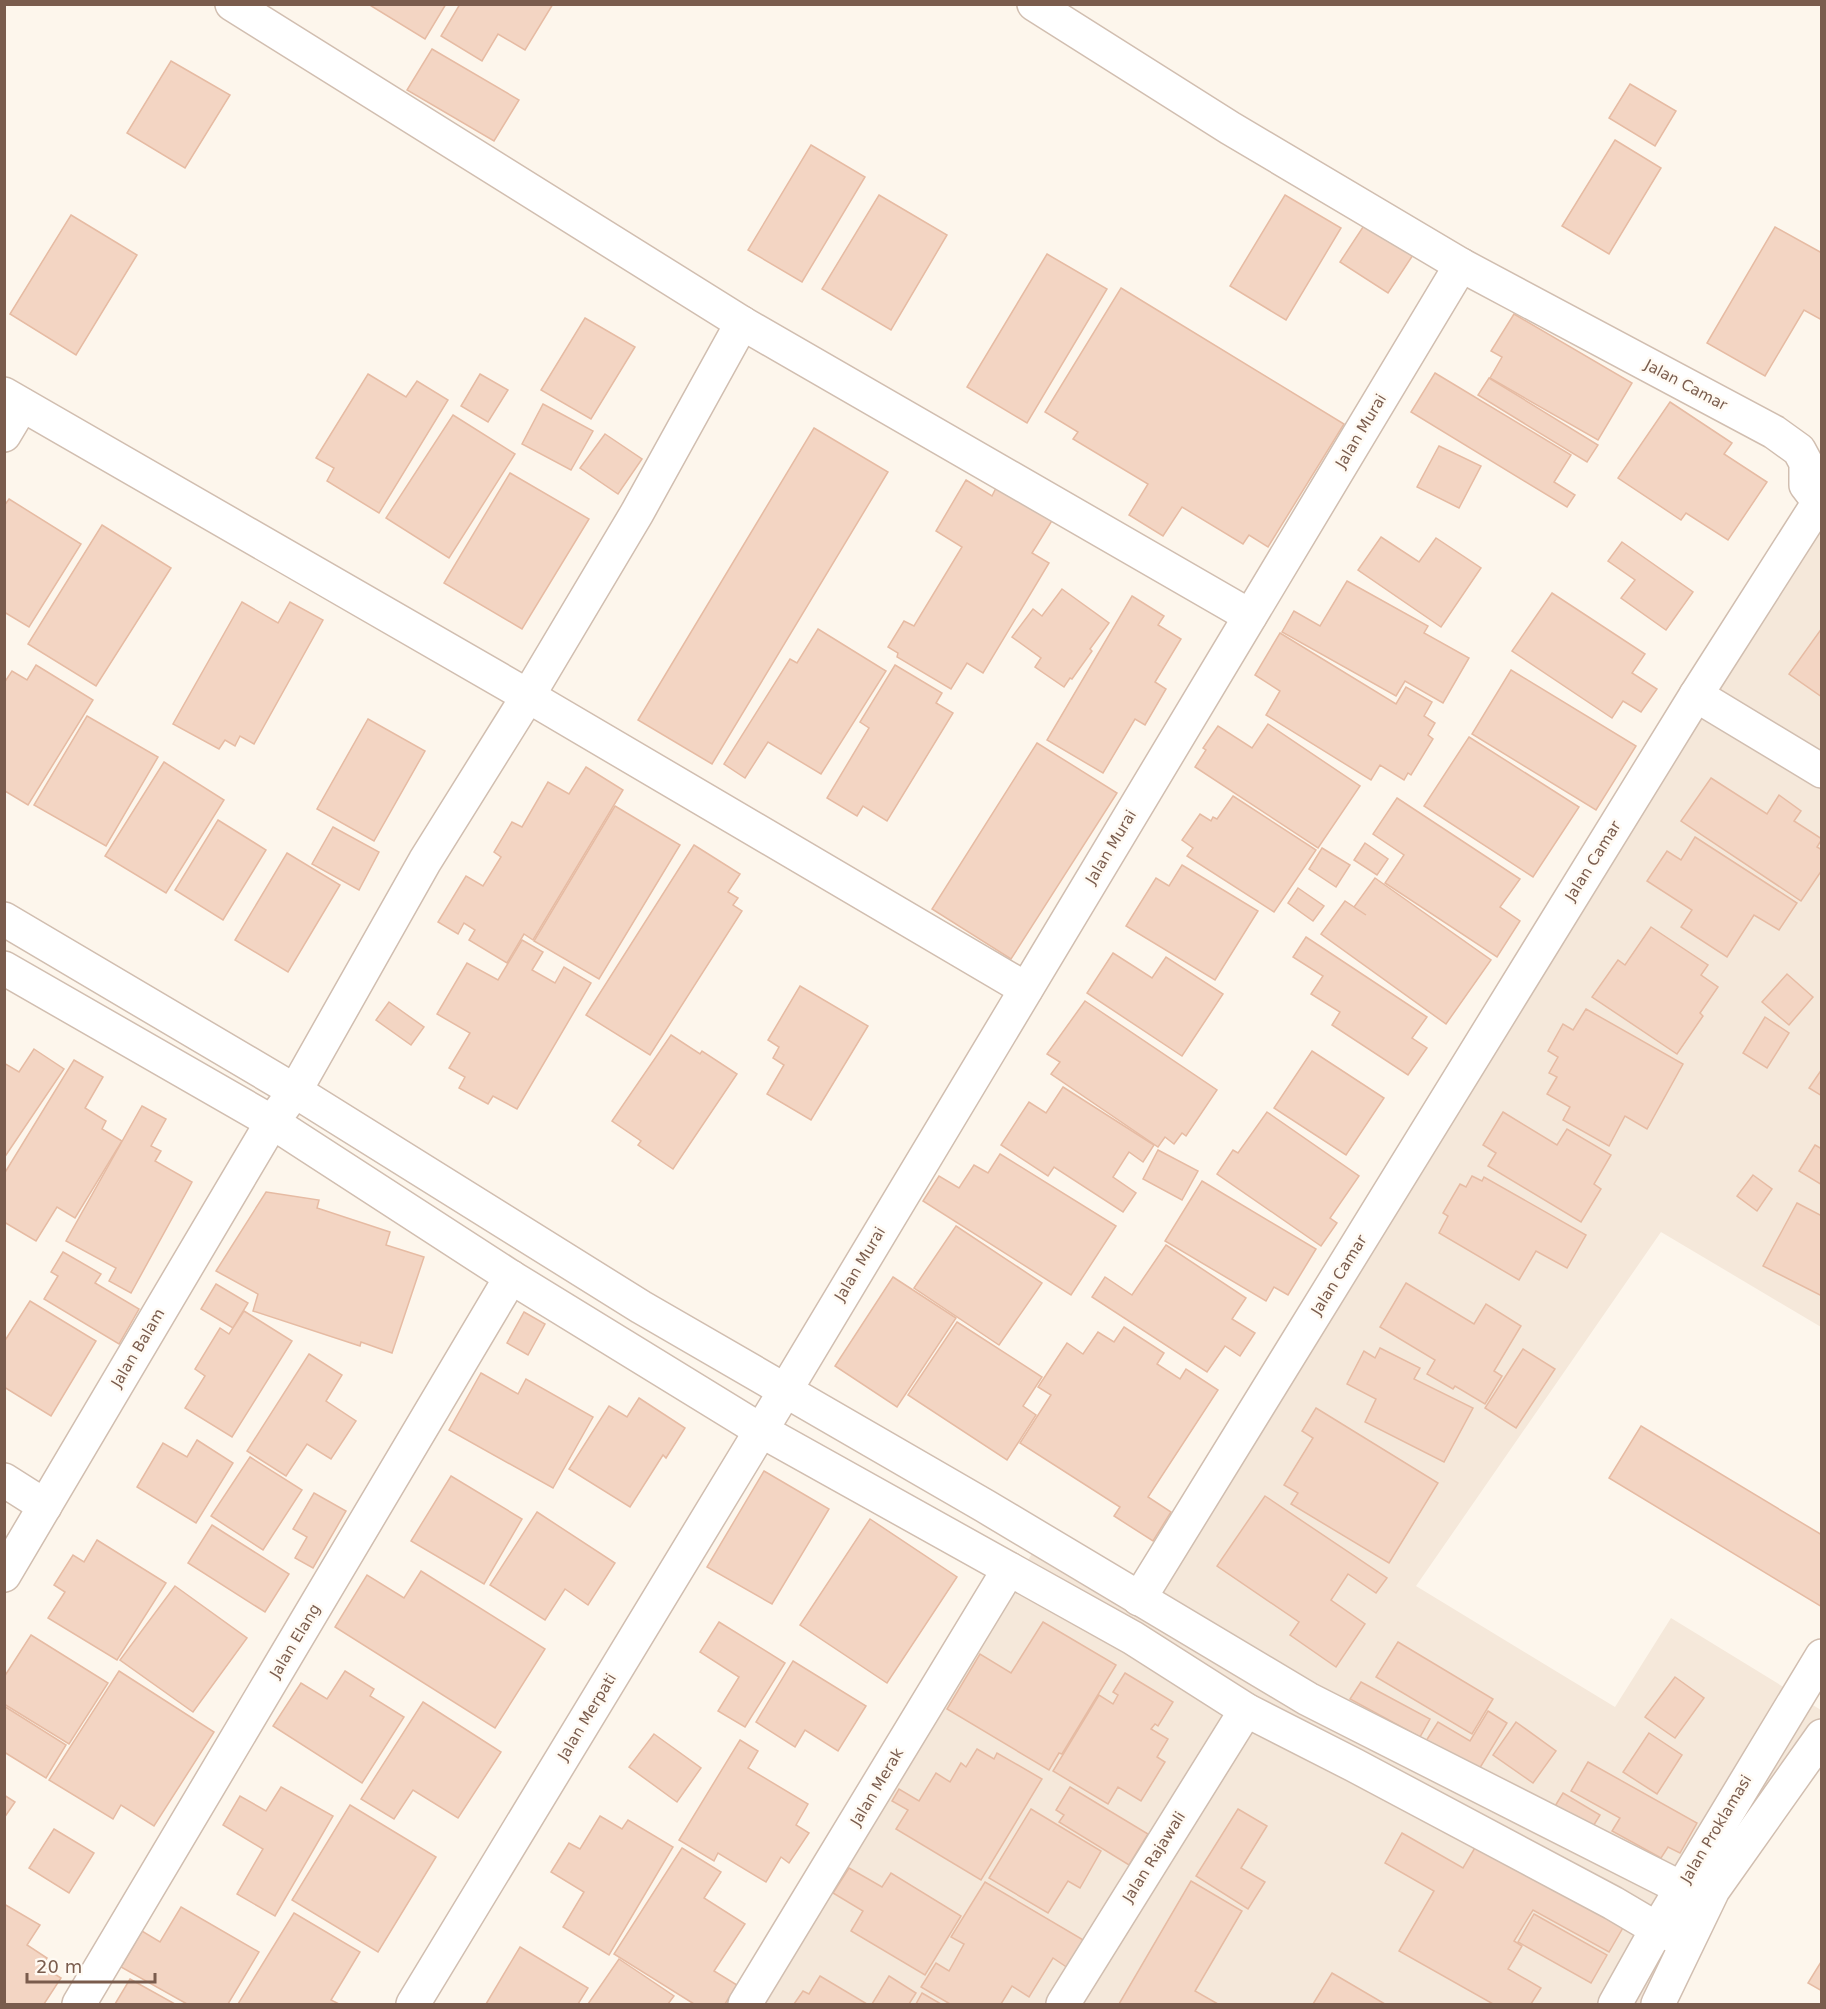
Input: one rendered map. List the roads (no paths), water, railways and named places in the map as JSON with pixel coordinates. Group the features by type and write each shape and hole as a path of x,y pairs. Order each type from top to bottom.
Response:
{"street":[{"path":"232,4 742,323 1250,616"},
{"path":"1034,4 1230,128 1461,265"},
{"name":"Jalan Murai","path":"760,1430 1461,265"},
{"name":"Jalan Camar","path":"1139,1599 1696,694 1819,502 1806,485 1806,463 1799,450 1774,432 1461,265"},
{"name":"Jalan Balam","path":"4,1575 272,1122 295,1091 425,861 528,696 637,513 742,323"},
{"path":"4,435 13,400 528,696 1026,989"},
{"path":"1696,694 1821,771"},
{"path":"4,919 295,1091 641,1307 994,1511 1308,1699 1681,1888 1713,1890"},
{"path":"4,968 272,1122 512,1277 760,1430 1133,1638 1246,1710 1364,1770 1613,1903 1657,1929 1688,1941"},
{"name":"Jalan Elang","path":"79,2004 512,1277"},
{"name":"Jalan Merpati","path":"413,2004 760,1430"},
{"path":"4,1480 45,1506"},
{"name":"Jalan Merak","path":"745,2004 1009,1569"},
{"name":"Jalan Proklamasi","path":"1615,2004 1681,1888 1821,1656"},
{"name":"Jalan Rajawali","path":"1063,2004 1246,1710"},
{"name":"Jalan Proklamasi","path":"1658,2004 1713,1890 1821,1736"}]}
